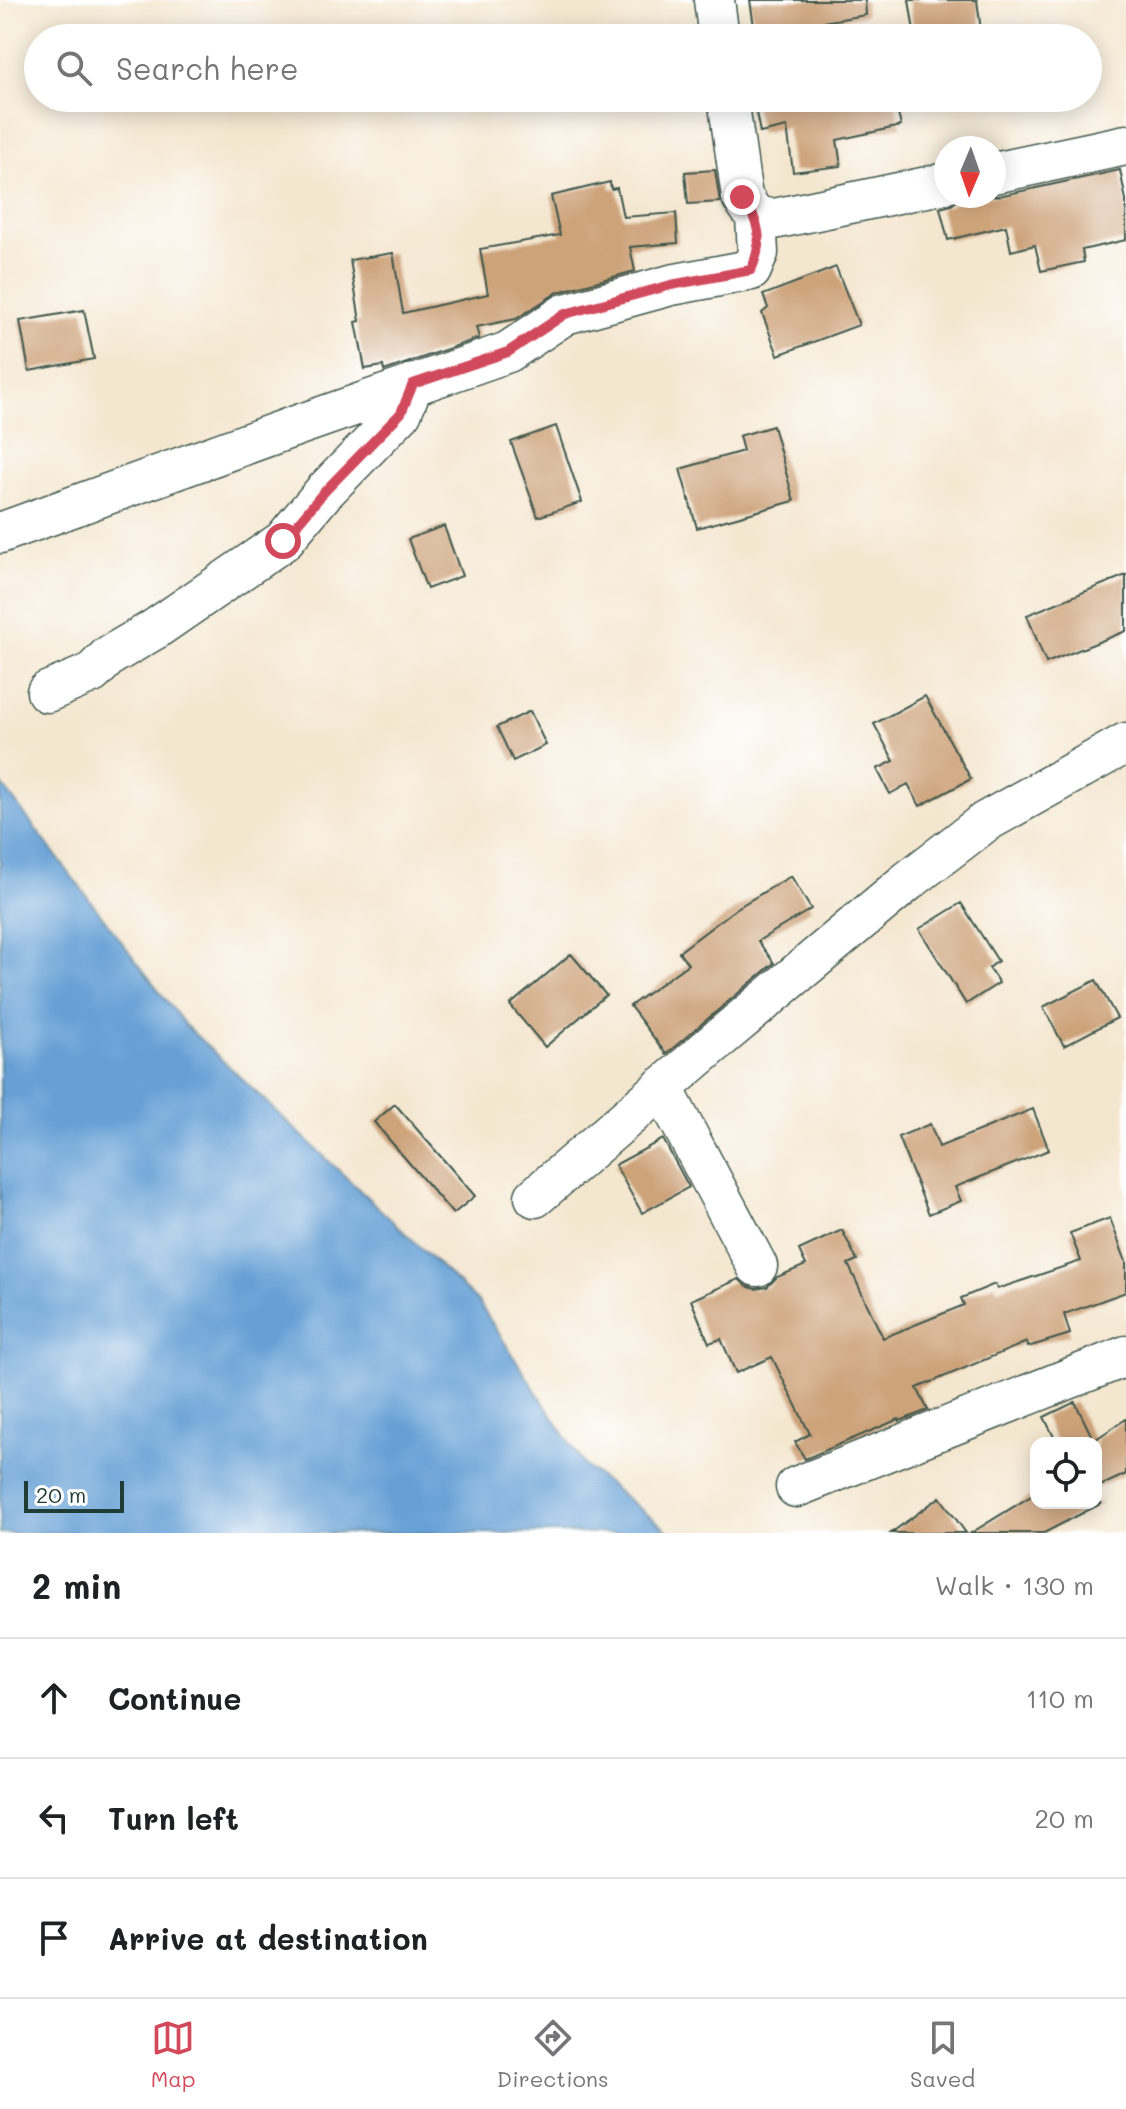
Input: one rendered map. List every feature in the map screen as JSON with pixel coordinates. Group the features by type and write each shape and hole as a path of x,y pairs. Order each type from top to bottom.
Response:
{"street":[{"path":"714,0 717,24"},
{"path":"0,533 508,352 565,314 671,285 751,270 758,253 756,217 742,197 730,112"},
{"path":"1006,170 1126,145"},
{"path":"756,217 774,219 934,186"},
{"path":"47,692 92,673 109,656 155,629 283,541 324,492 401,413 413,384"},
{"path":"535,1197 908,881 985,822 1126,743"},
{"path":"662,1087 757,1266"},
{"path":"796,1487 1126,1356"}],"water":[{"path":"0,782 185,1025 479,1303 584,1465 671,1533 0,1533"}],"building":[{"path":"750,0 865,0 866,15 810,24 754,24"},
{"path":"909,0 977,0 980,24 913,24"},
{"path":"756,112 898,112 901,126 837,140 841,166 793,172 787,127 760,133"},
{"path":"715,170 720,202 688,204 685,172"},
{"path":"1120,170 1126,200 1126,240 1082,250 1084,262 1041,271 1035,245 1011,251 1006,226 948,240 940,208 1006,208 1006,194"},
{"path":"610,182 611,189 617,188 623,217 676,213 678,243 630,247 635,271 558,292 516,319 476,327 479,338 384,371 383,366 365,369 356,322 360,321 350,260 393,253 403,313 488,294 480,249 560,235 551,196"},
{"path":"836,267 859,325 778,355 762,313 768,308 763,295"},
{"path":"84,310 94,359 29,371 20,321"},
{"path":"556,426 582,502 538,517 511,442"},
{"path":"773,426 794,501 697,528 680,469 743,451 739,436"},
{"path":"444,526 462,576 427,589 408,539"},
{"path":"1126,575 1126,631 1046,663 1027,615"},
{"path":"925,696 971,779 920,806 908,784 890,794 877,769 894,761 874,724"},
{"path":"530,711 546,745 513,761 497,727"},
{"path":"791,876 811,909 758,941 774,963 666,1054 630,1006 688,964 679,952 737,908"},
{"path":"961,903 998,961 989,968 999,983 966,1004 919,929"},
{"path":"571,954 606,995 545,1047 510,1005"},
{"path":"1096,980 1117,1018 1064,1046 1043,1007"},
{"path":"395,1104 475,1196 453,1214 374,1122"},
{"path":"1033,1109 1049,1150 955,1187 961,1201 929,1214 898,1137 930,1124 939,1147"},
{"path":"663,1139 689,1187 642,1213 615,1165"},
{"path":"1110,1218 1126,1262 1126,1292 1064,1314 1070,1334 1028,1347 1027,1342 917,1388 928,1410 805,1459 795,1442 810,1434 772,1357 736,1373 721,1339 709,1343 691,1300 739,1279 755,1289 767,1287 777,1277 806,1265 799,1250 842,1230 857,1260 848,1264 883,1338 964,1305 961,1298 995,1284 997,1289 1081,1261 1070,1233"},
{"path":"1075,1402 1092,1437 1054,1437 1044,1417"},
{"path":"1126,1419 1126,1474 1102,1485 1102,1437 1099,1437"},
{"path":"940,1497 966,1533 891,1533"},
{"path":"1030,1497 1030,1509 1090,1509 1044,1533 971,1533"}],"route":[{"path":"283,541 324,492 401,413 413,384 508,352 565,314 671,285 751,270 758,253 756,217 742,197"}]}
